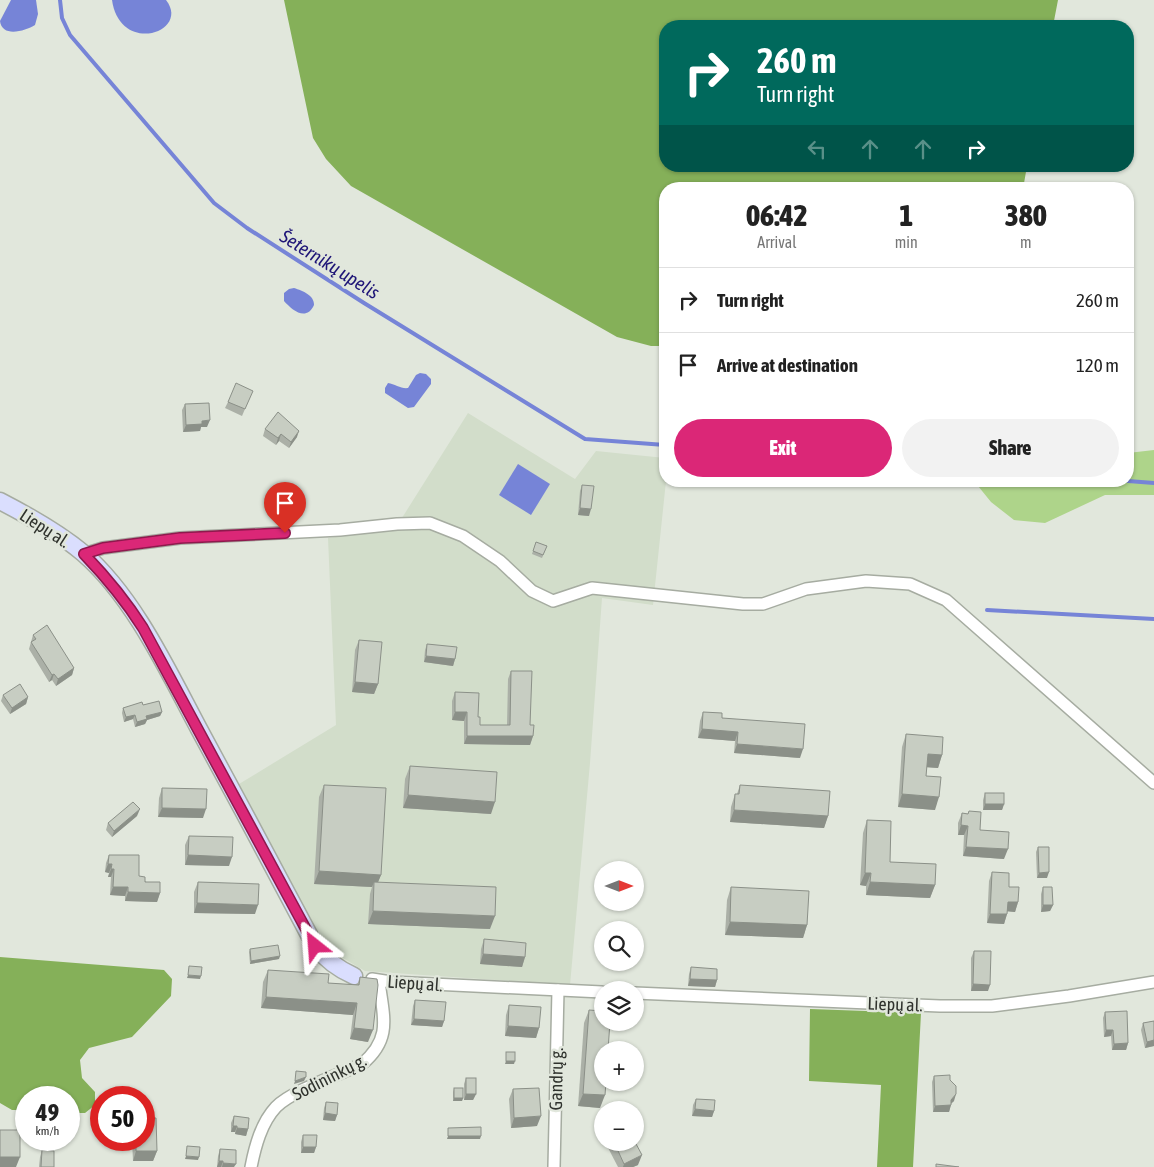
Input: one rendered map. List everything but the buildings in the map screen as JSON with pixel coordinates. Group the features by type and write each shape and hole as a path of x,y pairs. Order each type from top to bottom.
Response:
{"main road":[{"name":"Liepų al.","path":"0,501 59,535 84,554 128,604 143,628 315,946 334,965 354,976"}],"street":[{"path":"84,554 103,548 180,538 340,530 430,522 463,536 500,561 532,591 553,601 592,588 743,604 763,604 806,589 866,582 910,584 946,600 1154,783"},
{"name":"Liepų al.","path":"354,976 379,981 594,992"},
{"name":"Sodininkų g.","path":"251,1167 255,1146 275,1108 287,1098 362,1064 379,1047 383,1036 384,1021 379,981"},
{"name":"Liepų al.","path":"644,993 940,1006 992,1006 1154,982"},
{"name":"Gandrų g.","path":"554,1167 558,990"}],"shaded area":[{"path":"468,413 575,479 596,451 659,457 659,487 665,487 653,605 602,598 590,763 570,985 365,971 324,947 239,784 336,725 328,538 395,529"}],"green space":[{"path":"284,0 1058,0 1054,20 659,20 659,172 1026,172 1024,182 659,182 659,346 651,346 617,337 351,186 326,159 313,138"},
{"path":"1154,450 1154,495 1105,495 1045,523 1014,520 991,502 979,487 1134,487 1134,452"},
{"path":"0,957 164,970 172,979 171,996 132,1037 89,1048 80,1060 82,1078 90,1087 90,1109 85,1113 80,1113 80,1086 15,1086 15,1110 0,1103"},
{"path":"810,1009 921,1013 913,1167 877,1167 881,1085 809,1081"}],"water":[{"path":"11,0 36,0 38,14 35,25 14,32 5,30 0,21"},
{"path":"112,0 166,0 171,11 169,21 162,29 151,33 139,33 127,28 118,17"},
{"path":"294,288 310,296 314,302 311,310 307,313 303,314 295,311 284,301 284,293"},
{"path":"420,373 426,374 431,379 431,384 414,407 408,408 385,393 388,383 408,388 416,375"},
{"path":"518,464 550,484 531,515 499,495"}],"waterway":[{"name":"Šeternikų upelis","path":"60,0 62,18 70,35 214,203 247,228 364,303 585,439 659,445"},
{"name":"Šeternikų upelis","path":"1134,481 1154,483"},
{"path":"987,610 1154,619"}],"route":[{"path":"285,533 180,538 103,548 84,554 128,604 143,628 315,946"}]}
